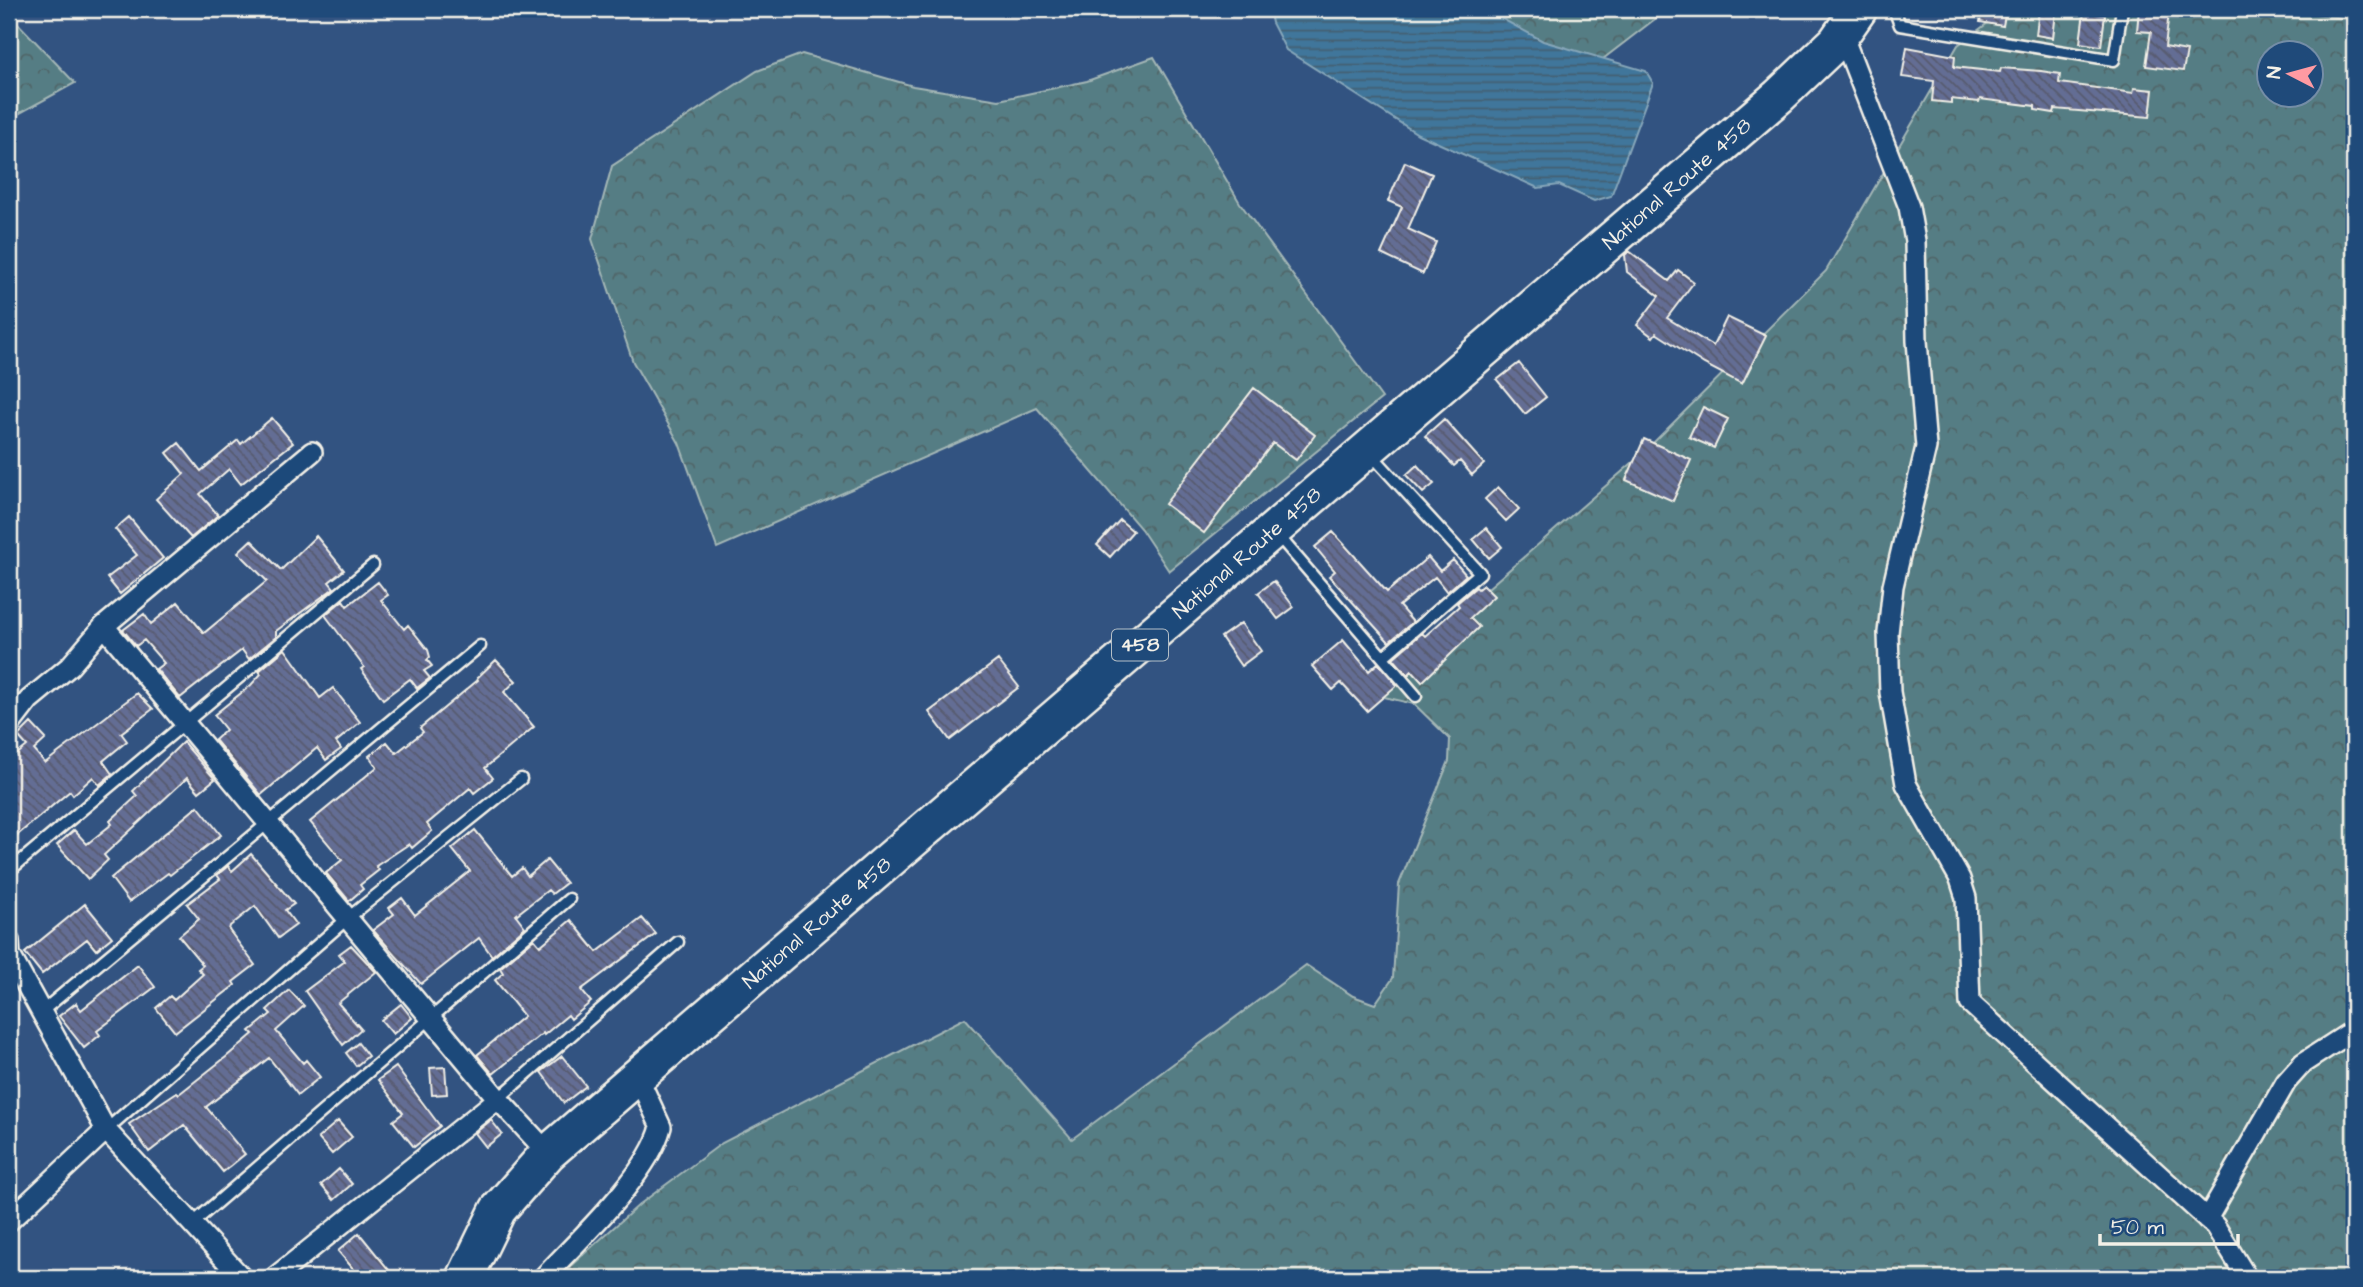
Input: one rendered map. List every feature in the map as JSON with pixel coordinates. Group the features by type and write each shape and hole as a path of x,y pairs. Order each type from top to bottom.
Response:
{"highway":[{"name":"National Route 458","path":"465,1278 498,1210 548,1153 1779,96 1850,21"}],"street":[{"path":"1850,21 1909,207 1915,241 1917,341 1926,447 1893,586 1888,633 1890,692 1906,784 1960,879 1966,898 1970,1003 2216,1226 2247,1278"},
{"path":"9,726 29,700 70,666 104,626 312,452"},
{"path":"104,626 432,1020 548,1153"},
{"path":"9,941 10,955 106,1130 242,1278"},
{"path":"2207,1219 2286,1083 2303,1063 2354,1030"},
{"path":"543,1278 637,1173 656,1145 661,1127 638,1077"},
{"path":"274,1278 498,1098"},
{"path":"9,1221 106,1130"}],"lane":[{"path":"1894,9 1900,24 2114,60 2122,9"},
{"path":"1367,450 1480,573 1383,657"},
{"path":"1274,530 1416,696"},
{"path":"9,871 373,565"},
{"path":"40,1013 480,646"},
{"path":"106,1130 348,918 522,779"},
{"path":"192,1224 432,1020 569,899"},
{"path":"498,1098 678,942"}],"green space":[{"path":"1316,9 1668,9 1508,132"},
{"path":"2007,9 2282,9 2343,18 2354,14 2354,1278 557,1278 640,1204 722,1143 965,1018 1072,1139 1306,965 1353,996 1375,1004 1393,978 1399,884 1449,761 1450,739 1414,704 1367,693 1639,457 1826,271 1958,45"},
{"path":"9,14 75,83 9,119"},
{"path":"802,54 913,86 999,100 1087,81 1154,57 1240,203 1382,398 1169,571 1141,529 1037,408 717,548 679,443 633,362 592,239 612,166 757,71"}],"water":[{"path":"1269,9 1484,9 1543,41 1646,71 1653,83 1611,196 1594,201 1559,185 1538,188 1418,134 1286,50 1272,23"}],"building":[{"path":"1982,9 2006,9 2003,26 1980,22"},
{"path":"2139,9 2169,12 2165,47 2187,51 2183,71 2146,66 2151,32 2137,31"},
{"path":"2039,10 2056,12 2053,38 2036,35"},
{"path":"2084,12 2105,15 2101,46 2080,43"},
{"path":"1907,47 1955,56 1954,67 2000,72 2001,68 2041,71 2060,74 2059,83 2133,93 2134,88 2153,90 2150,117 2055,109 2054,113 2035,110 2035,106 1980,99 1979,102 1951,99 1951,103 1932,101 1934,81 1902,77"},
{"path":"1405,162 1432,174 1408,229 1436,242 1423,274 1381,254 1402,207 1388,201"},
{"path":"1629,251 1669,281 1678,270 1694,282 1667,318 1713,346 1727,317 1766,336 1742,384 1704,364 1656,333 1653,337 1637,325 1659,296 1627,272 1625,255"},
{"path":"1519,363 1546,397 1525,414 1497,380"},
{"path":"1254,388 1315,435 1296,460 1273,443 1204,533 1165,504"},
{"path":"1703,407 1728,419 1714,448 1689,437"},
{"path":"272,418 293,443 241,484 229,469 200,494 218,515 191,538 156,499 184,474 167,453 179,443 201,471 238,440 241,444"},
{"path":"1444,419 1484,464 1472,475 1460,461 1454,466 1425,436"},
{"path":"1644,439 1691,460 1673,501 1626,480"},
{"path":"1417,465 1434,484 1423,493 1406,475"},
{"path":"1498,487 1519,509 1506,521 1485,499"},
{"path":"129,517 163,558 120,594 107,578 137,555 115,529"},
{"path":"1120,520 1133,531 1110,557 1097,545"},
{"path":"1486,528 1502,547 1489,558 1473,539"},
{"path":"1333,532 1387,592 1428,557 1440,571 1453,560 1466,575 1447,592 1435,577 1399,606 1413,622 1389,642 1329,576 1335,571 1315,547"},
{"path":"316,536 344,570 329,582 334,588 276,631 276,637 249,659 242,650 180,698 156,669 164,663 144,640 136,646 123,630 144,614 151,624 178,602 204,633 267,581 238,552 251,540 281,570"},
{"path":"1274,581 1294,607 1278,619 1258,593"},
{"path":"378,582 388,595 381,600 404,629 408,625 428,650 430,657 427,660 432,666 424,671 430,678 417,688 410,679 383,699 361,669 364,667 325,615 343,600 347,606"},
{"path":"1483,585 1494,596 1470,618 1479,627 1422,682 1412,671 1408,675 1393,658 1422,633 1425,636 1459,606 1457,603 1476,587 1478,589"},
{"path":"1241,623 1261,651 1241,666 1221,637"},
{"path":"1343,640 1369,671 1378,663 1397,685 1367,711 1341,683 1333,690 1312,666"},
{"path":"285,649 320,698 333,688 360,722 336,742 341,749 326,760 317,748 261,795 215,740 226,730 214,715 251,685 261,674 259,671"},
{"path":"496,660 516,681 504,692 534,727 485,768 493,778 474,793 470,788 427,824 432,831 412,848 409,844 376,866 379,870 360,885 363,889 349,901 326,873 342,860 310,822 377,767 369,756 387,742 396,753 423,732 420,728 478,680"},
{"path":"998,660 1019,687 950,740 929,712"},
{"path":"137,693 153,709 121,733 127,741 103,761 112,774 99,785 93,777 73,795 70,791 9,842 9,761 27,746 18,736 31,723 46,739 34,750 45,763"},
{"path":"183,742 215,779 199,792 187,778 104,855 108,860 88,879 57,845 74,830 87,844 112,824 110,821 137,796 133,791"},
{"path":"198,806 221,835 170,875 168,873 129,902 111,878"},
{"path":"475,830 512,876 522,868 528,876 547,860 566,883 552,894 548,890 516,915 525,927 492,956 479,938 421,984 373,930 394,914 389,908 402,898 415,915 470,871 452,849"},
{"path":"251,854 294,904 285,910 296,925 278,938 255,906 230,926 229,930 255,965 233,982 235,985 175,1032 156,1008 170,996 174,1000 203,974 198,969 203,965 179,936 199,919 187,904 220,879 217,875 228,866 232,871"},
{"path":"85,904 112,937 96,950 87,939 42,974 25,953"},
{"path":"642,918 656,934 581,990 591,1002 571,1019 568,1015 544,1035 543,1033 493,1074 477,1055 524,1016 495,980 503,973 500,968 534,939 540,946 571,920 597,952"},
{"path":"351,945 376,972 338,1003 361,1029 343,1045 305,991 345,961 339,954"},
{"path":"138,965 155,987 97,1031 100,1035 84,1048 59,1016 76,1003 81,1010"},
{"path":"289,990 304,1006 276,1031 303,1063 306,1060 320,1077 298,1095 269,1058 206,1107 245,1154 223,1172 184,1125 149,1152 129,1124 177,1092 179,1094 226,1057 253,1034 250,1031 271,1014 267,1010"},
{"path":"401,1004 412,1018 393,1034 381,1020"},
{"path":"358,1043 368,1056 356,1066 346,1053"},
{"path":"562,1056 586,1086 564,1103 541,1072"},
{"path":"396,1067 440,1126 414,1147 393,1121 403,1113 378,1080"},
{"path":"445,1067 447,1094 432,1095 430,1068"},
{"path":"491,1120 502,1134 486,1147 475,1133"},
{"path":"338,1121 352,1137 332,1154 318,1138"},
{"path":"339,1169 352,1184 334,1200 321,1185"},
{"path":"359,1233 389,1270 379,1278 361,1278 338,1251"}]}
